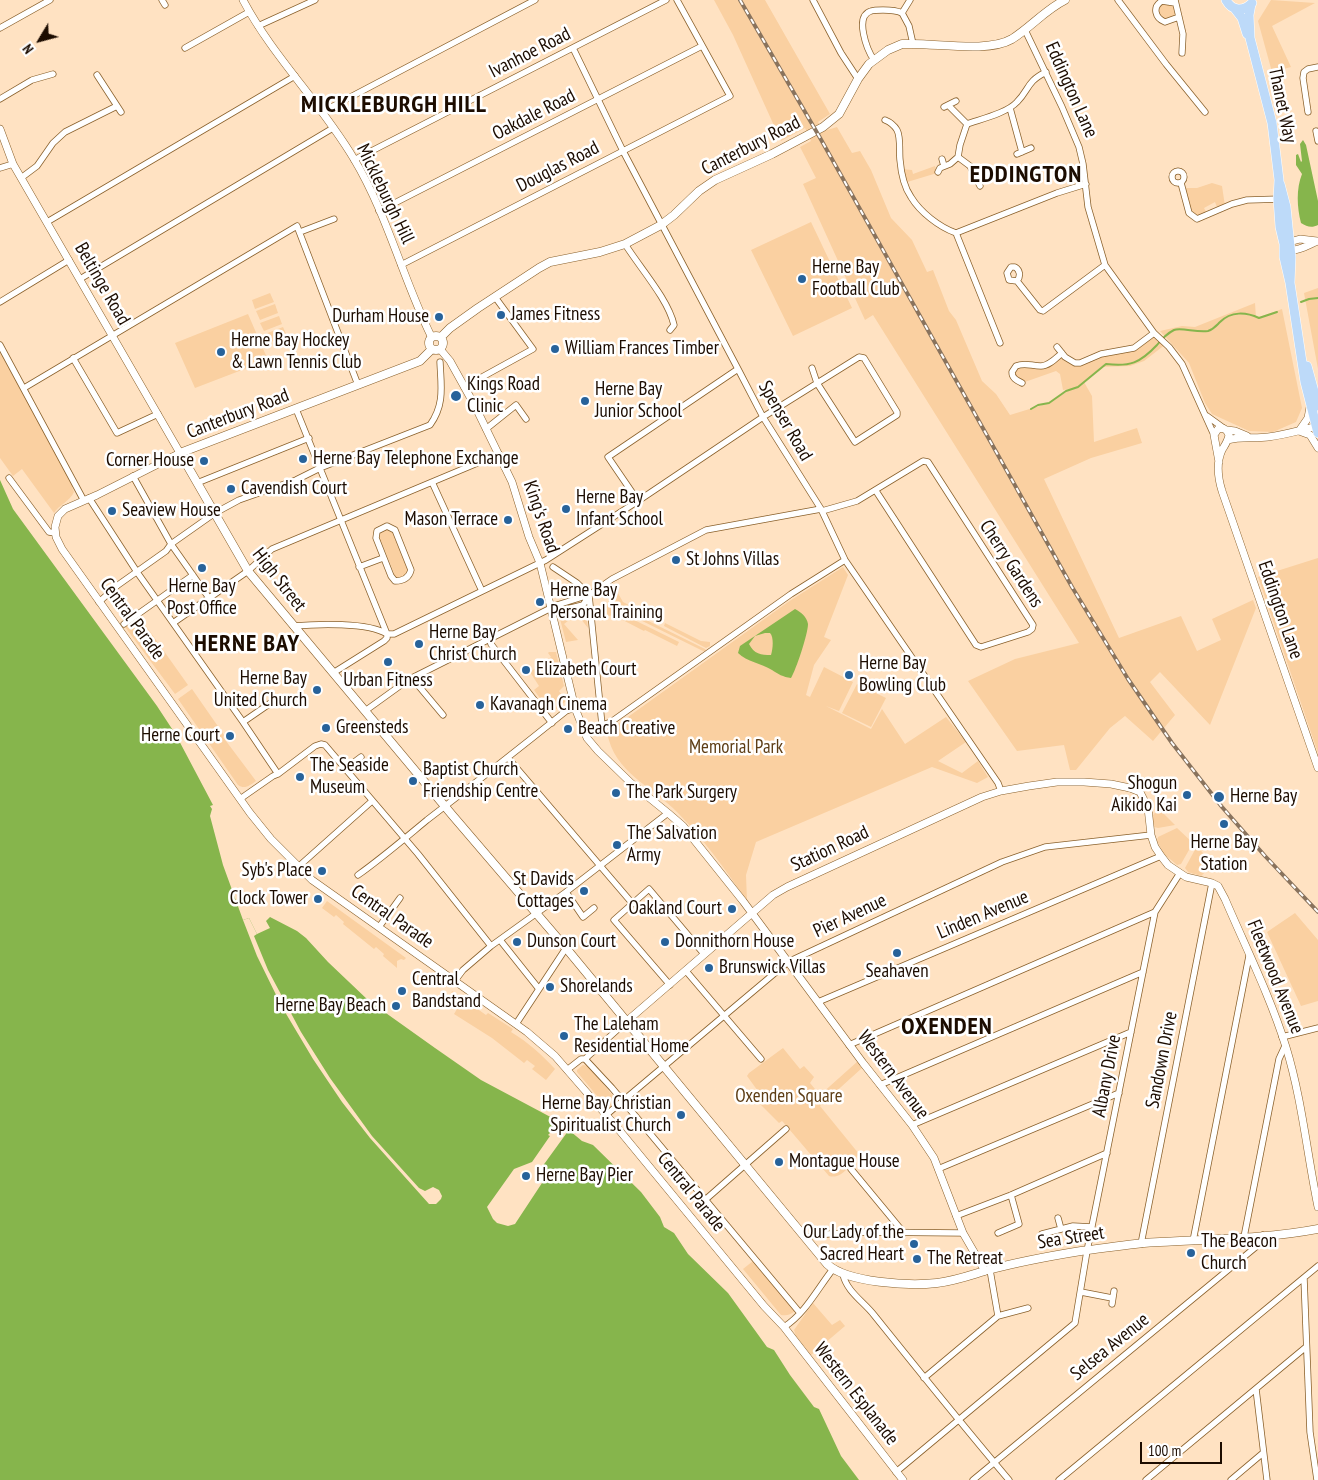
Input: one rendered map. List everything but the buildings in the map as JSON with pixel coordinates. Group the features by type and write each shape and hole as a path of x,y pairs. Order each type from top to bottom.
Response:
{"main road":[{"name":"Canterbury Road","path":"441,337 450,328 539,268 550,262 600,252 626,244 661,225 706,185 772,154 835,119 858,79 874,60 894,47 902,44 993,46 1011,39 1025,30 1061,1"},
{"path":"1227,3 1244,9 1252,2"},
{"name":"Thanet Way","path":"1252,2 1249,16 1250,38 1272,119 1287,246 1284,257 1317,428"},
{"name":"Thanet Way","path":"1227,3 1242,18 1250,38"},
{"path":"431,336 441,337 443,342 436,349 428,344 431,336"},
{"name":"Canterbury Road","path":"180,454 420,361 436,349"},
{"name":"High Street","path":"180,454 248,571 566,948 833,1269"},
{"name":"Sea Street","path":"833,1269 843,1274 896,1284 938,1283 960,1279 988,1270 1087,1251 1141,1244 1244,1237 1318,1229"}],"street":[{"path":"0,28 50,0"},
{"name":"Mickleburgh Hill","path":"243,0 258,26 322,112 354,160 379,211 431,336"},
{"path":"258,26 315,0"},
{"path":"322,112 535,0"},
{"name":"Ivanhoe Road","path":"354,160 666,0"},
{"path":"677,0 702,46"},
{"path":"813,0 841,53 858,79"},
{"path":"902,14 910,0"},
{"path":"1118,0 1167,66 1205,112"},
{"path":"1179,17 1165,22 1157,17 1156,6 1162,1 1175,2 1179,17 1183,34 1182,53"},
{"path":"874,60 868,51 862,23 865,15 871,11 894,10 902,14 909,26 913,44"},
{"path":"185,48 197,38 249,12"},
{"name":"Eddington Lane","path":"1025,30 1046,72 1079,148 1083,164 1088,207 1105,265 1154,333 1172,350 1182,364 1205,414 1214,438 1219,462 1219,480 1226,507 1318,768"},
{"path":"1183,34 1190,34"},
{"name":"Douglas Road","path":"401,265 730,96 702,46"},
{"name":"Oakdale Road","path":"379,211 702,46"},
{"name":"Spenser Road","path":"573,48 661,225 665,229 763,417 821,510 845,560 1001,790"},
{"path":"1308,112 1303,78 1304,72 1308,69 1318,68"},
{"path":"967,124 1010,108 1017,102 1031,81 1046,72"},
{"path":"0,99 32,80 53,74"},
{"path":"97,75 121,112"},
{"path":"47,222 295,76"},
{"path":"956,101 946,106 967,124"},
{"path":"21,178 37,166 58,137 92,115 102,115 117,106"},
{"path":"1010,108 1020,153 1031,148"},
{"path":"885,120 892,124 898,132 901,169 904,183 911,198 928,216 956,233 999,333 1000,343"},
{"path":"938,172 958,157 967,124"},
{"path":"80,278 333,128"},
{"name":"Beltinge Road","path":"0,129 13,164 180,454"},
{"path":"1316,131 1318,141"},
{"path":"958,157 970,166 979,186"},
{"path":"942,159 944,166"},
{"path":"0,168 13,164"},
{"path":"1181,183 1189,213 1197,219 1232,204 1247,200 1281,199"},
{"path":"956,233 1057,193 1086,184"},
{"path":"24,388 112,335 299,229 334,220"},
{"path":"299,229 358,386"},
{"path":"1287,246 1300,239 1318,241"},
{"path":"626,244 672,318 674,325 670,330"},
{"path":"0,302 69,260"},
{"path":"1017,281 1040,310 1043,311 1105,265"},
{"path":"649,293 655,288"},
{"path":"464,387 532,349 495,297"},
{"path":"1057,347 1070,360 1080,363 1101,354 1134,348 1154,333"},
{"path":"1172,350 1177,344"},
{"path":"0,345 86,499 278,774"},
{"name":"King's Road","path":"436,349 450,361 512,482 528,537 540,563 575,708 587,738 598,752 631,783 683,826 752,912"},
{"path":"1022,383 1012,375 1016,366 1026,363 1040,366 1047,365 1062,354"},
{"path":"294,626 362,627 394,634 540,563 638,501 763,417 817,383 861,356 897,415 854,442 817,383 812,368"},
{"path":"73,358 117,433 158,414"},
{"path":"99,602 118,585 166,551 171,544 239,500 296,480 320,468 430,425 439,410 440,404 440,362"},
{"path":"638,501 608,457 738,369"},
{"path":"486,429 516,405 526,420"},
{"path":"1298,431 1314,406"},
{"path":"296,409 387,634 387,638 384,641 333,673"},
{"name":"Eddington Lane","path":"1205,414 1226,430"},
{"path":"1252,438 1235,431 1218,429 1214,438 1222,444 1237,438 1252,438 1282,436 1317,428"},
{"path":"1226,430 1229,435 1227,441"},
{"path":"1298,431 1310,435 1318,448"},
{"path":"197,483 308,438"},
{"name":"Eddington Lane","path":"1219,462 1227,441"},
{"name":"Canterbury Road","path":"86,499 180,454"},
{"path":"173,623 248,571 272,549 499,454"},
{"name":"Cherry Gardens","path":"551,608 558,611 584,605 589,595 612,579 706,530 821,510 857,501 923,461 928,462 1033,624 1032,629 981,647 976,645 876,491"},
{"path":"133,476 171,544 209,598"},
{"path":"9,478 49,532 55,533 56,522 61,512 86,499"},
{"path":"432,482 482,591"},
{"path":"387,526 395,530 411,570 410,575 395,581 384,558 376,534 380,529 387,526"},
{"name":"Central Parade","path":"55,533 62,549 99,602 265,832 312,880 543,1045 606,1115 764,1306 784,1327"},
{"path":"359,567 384,558"},
{"path":"554,567 577,583 589,595 597,656 602,725 611,722 791,594 845,560"},
{"path":"124,624 193,575"},
{"path":"365,711 412,678 551,608"},
{"path":"490,638 491,644 552,723"},
{"path":"412,678 443,715"},
{"path":"243,722 272,702"},
{"path":"358,875 382,858 404,838 566,711 575,708"},
{"path":"240,799 278,774 315,746 321,744 327,746 491,946"},
{"path":"346,769 361,757"},
{"path":"508,758 632,903"},
{"name":"Station Road","path":"567,1070 581,1059 585,1059 752,912 787,886 959,807 1001,790 1057,782 1111,784 1130,788 1140,792 1148,808 1151,834"},
{"path":"298,867 372,801"},
{"path":"454,982 463,970 491,946 566,892 668,813"},
{"path":"1151,834 1155,847 1168,865 1191,878 1212,883"},
{"name":"Pier Avenue","path":"606,1115 788,962 1002,862 1045,847 1151,834"},
{"name":"Linden Avenue","path":"818,1002 1161,856"},
{"name":"Albany Drive","path":"896,1472 1075,1323 1087,1251 1155,912 1180,873"},
{"name":"Fleetwood Avenue","path":"1212,883 1218,886 1267,996 1286,1046 1318,1207"},
{"name":"Sandown Drive","path":"1141,1244 1212,883"},
{"path":"670,985 614,920 632,903 649,889 704,954"},
{"path":"566,892 583,917 594,908"},
{"path":"379,927 400,898"},
{"name":"Western Avenue","path":"752,912 934,1158 963,1233 988,1270"},
{"path":"849,1045 1155,912"},
{"path":"500,940 539,989"},
{"path":"516,1024 566,948"},
{"path":"1193,1241 1249,956"},
{"path":"686,970 761,1060"},
{"path":"880,1086 1143,972"},
{"path":"1282,1037 1318,1028"},
{"path":"912,1126 1131,1032"},
{"path":"1244,1237 1279,1059 1286,1046"},
{"path":"585,1059 590,1062 800,1313"},
{"path":"938,1169 1119,1093"},
{"path":"705,1200 786,1129"},
{"path":"956,1216 1107,1153"},
{"path":"851,1169 904,1233"},
{"path":"998,1234 1019,1224 1011,1194"},
{"path":"1058,1218 1061,1229"},
{"path":"1042,1234 1072,1226 1092,1227"},
{"path":"806,1238 813,1235 860,1232 963,1233"},
{"name":"Selsea Avenue","path":"973,1480 1256,1246 1263,1235"},
{"path":"1059,1480 1318,1266"},
{"path":"784,1327 800,1313 833,1269"},
{"path":"988,1270 998,1316"},
{"path":"843,1274 844,1281 870,1309 924,1378 1009,1480"},
{"path":"1304,1278 1310,1432 1317,1462 1317,1480"},
{"path":"1081,1292 1112,1301 1114,1291"},
{"path":"924,1378 998,1316 1028,1308"},
{"name":"Western Esplanade","path":"784,1327 903,1480"},
{"path":"1146,1480 1306,1347"},
{"path":"1256,1389 1267,1480"},
{"path":"1231,1480 1263,1453"}],"green space":[{"path":"714,0 765,0 830,114 818,122 824,131 837,127 852,153 860,151 871,170 891,218 912,240 927,272 933,270 949,311 956,320 982,381 996,394 1010,415 1049,403 1071,389 1063,390 1060,374 1056,371 1022,383 1013,378 1016,366 1040,366 1062,353 1071,360 1086,361 1124,351 1154,333 1166,344 1144,361 1130,366 1101,367 1084,382 1092,396 1094,442 1137,428 1142,443 1091,458 1044,479 1119,638 1181,616 1197,651 1221,640 1212,619 1253,600 1256,608 1210,725 1160,672 1150,682 1175,715 1153,741 1125,716 1110,728 1076,770 1070,770 1064,745 1017,751 968,681 1015,659 1079,643 873,315 865,320 803,184 816,178 800,147 811,141 805,128 781,141 733,35"},
{"path":"1271,0 1315,3 1272,26 1291,67 1272,72 1258,21"},
{"path":"1172,2 1179,17 1161,20 1156,6 1158,3"},
{"path":"935,166 937,173 904,183 901,169 912,170 913,174"},
{"path":"1212,183 1222,186 1225,206 1218,210 1215,202 1204,208 1208,216 1191,216 1183,188 1197,188"},
{"name":"Herne Bay Football Club","path":"811,222 852,308 793,336 751,250"},
{"path":"1318,288 1318,369 1304,293"},
{"path":"270,293 274,302 255,309 252,300"},
{"path":"1255,303 1256,318 1282,309 1302,408 1296,422 1273,432 1249,431 1212,414 1205,403 1189,363 1160,331 1182,326 1195,327"},
{"path":"275,304 278,313 260,320 256,311"},
{"name":"Herne Bay Hockey & Lawn Tennis Club","path":"248,314 268,360 195,388 175,343"},
{"path":"279,316 282,324 264,331 260,323"},
{"path":"283,327 287,336 268,343 265,334"},
{"path":"0,352 74,486 72,487 74,492 72,495 54,513 22,469 13,476 0,458"},
{"path":"385,528 392,531 408,571 403,578 397,578 393,575 394,573 381,541 379,542 378,534"},
{"path":"1318,558 1318,753 1258,577"},
{"name":"Memorial Park","path":"843,567 848,575 824,637 831,640 814,665 806,695 810,697 824,667 853,682 839,711 826,706 871,729 882,709 905,744 946,717 966,742 938,761 962,773 978,761 988,777 977,783 932,767 756,842 746,875 747,901 688,823 668,803 626,769 617,758 607,732 788,602"},
{"path":"614,586 623,602 635,608 632,611 609,599"},
{"path":"608,601 705,649 706,651 618,609"},
{"path":"606,604 620,613 679,642 677,646 613,615 600,618 599,615"},
{"path":"585,608 588,628 577,614 564,624 578,640 566,642 559,615 565,615 566,612"},
{"path":"139,616 188,685 175,694 125,627"},
{"path":"665,623 701,641 710,642 710,646 706,648 664,626"},
{"path":"549,652 556,652 564,686 559,691 566,701 553,712 550,712 534,690 539,686 530,672 551,657"},
{"path":"857,684 886,698 871,727 842,713"},
{"path":"192,689 224,735 223,737 256,781 250,785 243,787 238,785 178,699"},
{"path":"1159,809 1175,825 1154,827 1152,817"},
{"path":"1177,828 1193,843 1181,864 1177,865 1164,854 1157,841 1158,837"},
{"path":"1197,846 1213,865 1201,876 1188,872 1185,868"},
{"path":"327,901 406,958 397,961 397,968 376,947 374,949 343,924 344,922 336,915 334,917 322,908"},
{"path":"1295,913 1318,940 1318,1001 1301,1006 1267,932"},
{"path":"452,991 486,1015 488,1013 513,1029 511,1032 540,1054 555,1069 546,1080 532,1069 535,1066 527,1060 524,1063 492,1038 454,1014 457,1009 444,1003 450,998"},
{"name":"Oxenden Square","path":"783,1048 800,1069 804,1066 814,1077 810,1083 820,1095 858,1061 862,1068 820,1106 859,1154 846,1170 838,1176 829,1176 783,1122 779,1123 759,1103 763,1098 747,1076"},
{"path":"583,1065 588,1066 614,1097 615,1102 608,1109 577,1072"},
{"path":"753,1261 795,1311 788,1315 781,1315 743,1269"},
{"path":"813,1303 832,1325 840,1320 845,1326 811,1355 796,1336 794,1330"}],"shaded area":[{"path":"1303,140 1306,145 1318,201 1318,225 1314,227 1301,223 1299,211 1298,192 1302,174 1296,165 1296,155 1298,154 1301,162 1300,144"},
{"path":"0,480 13,509 157,706 176,735 213,805 210,806 212,809 210,816 223,865 243,920 249,918 257,934 270,928 266,921 270,917 297,931 369,1001 481,1080 558,1121 582,1141 593,1145 641,1192 660,1217 664,1227 674,1233 688,1254 728,1293 767,1347 774,1350 814,1407 819,1409 841,1456 859,1480 0,1480"},
{"path":"795,609 807,621 804,643 791,678 785,677 742,656 738,653 740,646","holes":["770,633 773,643 771,655 761,654 753,650 749,644 755,636"]}],"pier":[{"path":"249,918 257,934 254,936 268,970 301,1032 330,1078 372,1136 419,1188 425,1191 433,1187 439,1190 442,1196 436,1204 429,1204 370,1138 342,1102 313,1059 282,1007 257,956 243,920"},
{"name":"Herne Bay Pier","path":"560,1119 571,1127 542,1167 542,1183 515,1224 508,1226 497,1223 487,1207 514,1169 532,1162"}],"waterway":[{"path":"1301,302 1318,298"},
{"path":"1031,409 1038,405 1049,403 1066,391 1078,387 1106,364 1122,365 1140,360 1174,330 1208,331 1224,318 1234,314 1244,314 1259,318 1277,312"}],"railway":[{"path":"740,0 819,136 1072,587 1128,679 1172,743 1222,807 1318,912"}],"place":[{"name":"Herne Bay Football Club","path":"802,279"},
{"name":"James Fitness","path":"501,315"},
{"name":"Durham House","path":"439,317"},
{"name":"William Frances Timber","path":"555,349"},
{"name":"Herne Bay Hockey & Lawn Tennis Club","path":"221,352"},
{"name":"Kings Road Clinic","path":"456,396"},
{"name":"Herne Bay Junior School","path":"585,401"},
{"name":"Herne Bay Telephone Exchange","path":"303,459"},
{"name":"Corner House","path":"204,461"},
{"name":"Cavendish Court","path":"231,489"},
{"name":"Herne Bay Infant School","path":"566,509"},
{"name":"Seaview House","path":"112,511"},
{"name":"Mason Terrace","path":"508,520"},
{"name":"St Johns Villas","path":"676,560"},
{"name":"Herne Bay Post Office","path":"202,568"},
{"name":"Herne Bay Personal Training","path":"540,602"},
{"name":"Herne Bay Christ Church","path":"419,644"},
{"name":"Urban Fitness","path":"388,662"},
{"name":"Elizabeth Court","path":"526,670"},
{"name":"Herne Bay Bowling Club","path":"849,675"},
{"name":"Herne Bay United Church","path":"317,690"},
{"name":"Kavanagh Cinema","path":"480,705"},
{"name":"Greensteds","path":"326,728"},
{"name":"Beach Creative","path":"568,729"},
{"name":"Herne Court","path":"230,736"},
{"name":"The Seaside Museum","path":"300,777"},
{"name":"Baptist Church Friendship Centre","path":"413,781"},
{"name":"The Park Surgery","path":"616,793"},
{"name":"Shogun Aikido Kai","path":"1187,795"},
{"name":"Herne Bay","path":"1219,797"},
{"name":"Herne Bay Station","path":"1224,824"},
{"name":"The Salvation Army","path":"617,845"},
{"name":"Syb's Place","path":"322,871"},
{"name":"St Davids Cottages","path":"584,891"},
{"name":"Clock Tower","path":"318,899"},
{"name":"Oakland Court","path":"732,909"},
{"name":"Dunson Court","path":"517,942"},
{"name":"Donnithorn House","path":"665,942"},
{"name":"Seahaven","path":"897,953"},
{"name":"Brunswick Villas","path":"709,968"},
{"name":"Shorelands","path":"550,987"},
{"name":"Central Bandstand","path":"402,991"},
{"name":"Herne Bay Beach","path":"396,1006"},
{"name":"The Laleham Residential Home","path":"564,1036"},
{"name":"Herne Bay Christian Spiritualist Church","path":"681,1115"},
{"name":"Montague House","path":"779,1162"},
{"name":"Herne Bay Pier","path":"526,1176"},
{"name":"Our Lady of the Sacred Heart","path":"914,1244"},
{"name":"The Beacon Church","path":"1191,1253"},
{"name":"The Retreat","path":"917,1259"}],"district":[{"name":"MICKLEBURGH HILL","path":"394,105"},
{"name":"EDDINGTON","path":"1026,175"},
{"name":"HERNE BAY","path":"247,644"},
{"name":"OXENDEN","path":"947,1027"}]}
